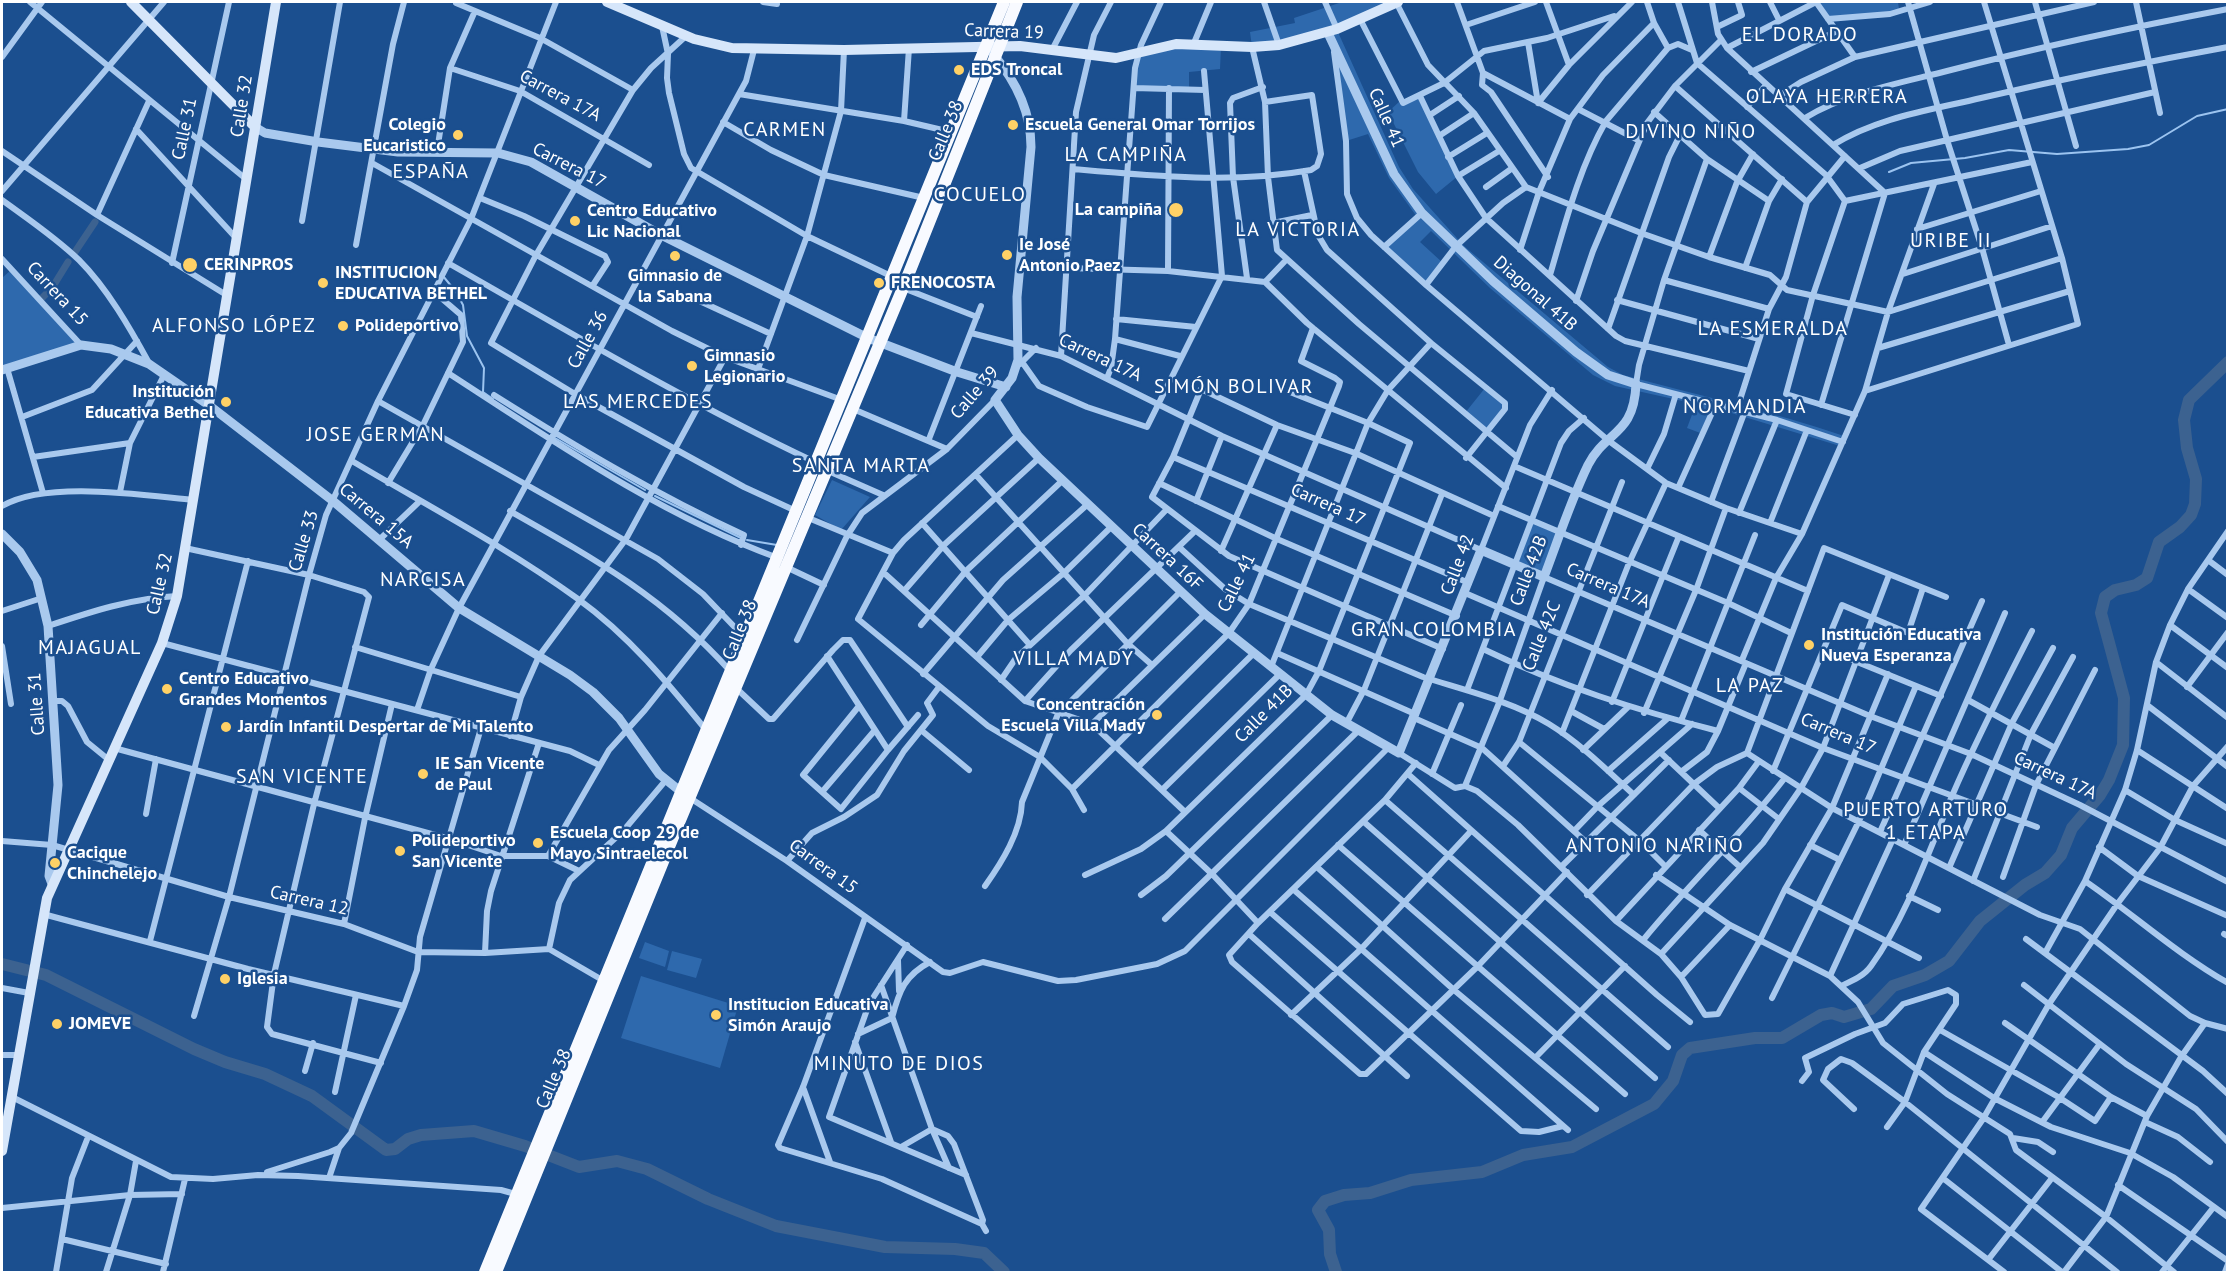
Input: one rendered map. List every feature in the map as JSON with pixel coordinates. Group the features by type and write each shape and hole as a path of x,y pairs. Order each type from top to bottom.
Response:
{"highway":[{"name":"Calle 38","path":"820,466 853,409 893,277 1004,2"},
{"name":"Calle 38","path":"496,1272 521,1196 604,981 685,795 736,688 820,466 842,400 903,288 1017,2"},
{"name":"Calle 38","path":"542,1142 685,795 707,731 745,639 782,563"},
{"name":"Calle 38","path":"485,1272 521,1196"}],"main road":[{"name":"Carrera 17","path":"131,2 212,81 255,127"},
{"name":"Calle 32","path":"2,1151 34,961 43,914 52,884 162,643 177,596 276,2"},
{"name":"Carrera 19","path":"607,2 712,45 754,50 985,46 997,51 1052,50 1088,57 1116,58 1165,46 1194,43 1252,47 1279,45 1332,31 1397,2"}],"street":[{"path":"30,2 39,4 109,68 246,179"},
{"path":"2,191 164,2"},
{"name":"Calle 31","path":"172,263 229,2"},
{"path":"302,221 318,142 340,2"},
{"path":"356,245 393,44 404,2"},
{"name":"Calle 33","path":"194,1016 229,897 309,575 333,501 378,401 471,219 556,2"},
{"path":"763,2 777,4"},
{"path":"1052,50 1077,2"},
{"path":"1061,356 1076,112 1094,35 1111,2"},
{"path":"1107,378 1115,339 1126,174 1138,53 1161,2"},
{"path":"1194,43 1211,2"},
{"path":"1264,2 1279,45"},
{"name":"Calle 41","path":"1326,2 1334,51 1348,74 1394,174 1422,213"},
{"path":"1397,2 1428,65 1474,113 1511,169 1526,187 1641,233 1770,275 1787,290 1888,312 2062,258"},
{"path":"1457,2 1483,73 1481,83 1491,92 1548,177"},
{"path":"1466,25 1535,2"},
{"path":"1546,2 1569,65"},
{"path":"1538,103 1621,5 1632,2"},
{"path":"1647,2 1654,23 1668,48"},
{"path":"1678,2 1697,63 1826,175 1845,201"},
{"path":"1712,2 1717,27 1726,48 1885,193"},
{"path":"1717,27 1742,15 1738,2"},
{"path":"1770,2 1779,20"},
{"path":"1726,48 1816,2 1855,57"},
{"path":"1828,19 1890,14 1908,4 1930,2"},
{"path":"1865,391 2078,324 2062,258 1984,2"},
{"path":"2036,2 2046,45 2076,146"},
{"path":"1779,96 1801,82 1855,57 2094,2"},
{"path":"2136,2 2160,113"},
{"path":"456,3 540,38 633,90"},
{"path":"2,57 39,4"},
{"path":"1908,4 1954,165 1992,281 2009,345"},
{"path":"1805,118 1846,99 2046,45 2228,9"},
{"path":"437,151 450,68 476,11"},
{"path":"1360,19 1400,101 1407,102 1444,83 1484,51 1558,34 1614,16"},
{"path":"1520,250 1539,192 1548,177 1570,119 1604,75 1654,23"},
{"path":"663,26 668,54 669,93 684,154 695,173 807,236 893,277"},
{"path":"1751,72 1837,31"},
{"path":"686,36 651,68 633,90 536,255 491,343 576,394 744,487 847,536 893,553"},
{"path":"1576,301 1638,140 1654,112 1675,86 1721,40"},
{"path":"1528,42 1538,103"},
{"path":"1550,275 1571,205 1606,121 1668,48 1678,44 1692,50"},
{"path":"1252,47 1265,102 1268,177 1275,244 1287,259 1517,457"},
{"path":"1833,145 1874,124 1938,108 2056,81 2228,47"},
{"path":"904,122 909,48"},
{"name":"Calle 36","path":"417,710 430,669 459,608 739,94 752,65 754,50"},
{"path":"758,369 807,236 824,175 841,111 845,72 844,50"},
{"name":"Calle 39","path":"797,640 847,536 862,513 947,449 995,400 1020,364 1017,297 1031,136 1020,97 997,51"},
{"path":"1334,51 1346,141 1347,194 1357,218 1383,247 1609,441 1666,483 1739,513 1802,534"},
{"name":"Carrera 17A","path":"450,68 520,91 649,165"},
{"path":"1036,348 1020,364 1039,386 1141,427 1147,427 1180,356 1222,276 1204,71"},
{"path":"1483,73 1570,119"},
{"path":"1747,107 1766,85"},
{"path":"1675,86 1807,202"},
{"path":"1247,278 1233,177 1230,103 1233,98 1263,87"},
{"path":"1134,88 1205,90"},
{"path":"1168,271 1171,175 1169,88"},
{"path":"1860,168 1900,151 2155,92"},
{"path":"739,94 904,122 952,133"},
{"path":"1073,169 1126,174 1268,177 1304,171 1317,166 1320,154 1312,95 1265,102"},
{"path":"1420,96 1458,176 1486,218 1608,329 1625,341 1749,372"},
{"path":"1430,115 1459,96"},
{"path":"97,215 149,101"},
{"path":"1578,109 1606,121 1638,140"},
{"path":"1654,112 1707,159 1737,182 1769,201"},
{"path":"1438,136 1474,113"},
{"path":"723,122 771,150 824,175 925,198"},
{"name":"Carrera 17","path":"255,127 265,133 318,142 374,149 498,153 531,162 661,235 874,341 957,372 1006,387"},
{"path":"136,129 237,239"},
{"path":"1448,157 1487,133"},
{"path":"1608,329 1669,157 1680,135"},
{"path":"2,151 97,215 228,296"},
{"path":"1458,176 1499,151"},
{"path":"1709,257 1737,182 1753,154"},
{"path":"1737,409 1769,309 1782,285 1807,202 1826,175 1845,156"},
{"path":"1609,441 1619,432 1630,416 1644,346 1676,245 1707,159"},
{"path":"1845,201 2032,162"},
{"path":"372,164 672,331 725,357 842,400"},
{"path":"1486,187 1511,169"},
{"path":"1304,171 1312,215 1318,235 1327,250 1506,406 1466,458"},
{"path":"1745,268 1769,201 1782,179"},
{"path":"1682,772 1707,752 1718,731 1776,578 1802,534 1855,415 1865,391 1888,312 1934,184"},
{"path":"1425,285 1456,246 1486,218 1526,187"},
{"path":"1917,229 2041,191"},
{"path":"1821,405 1885,193"},
{"path":"480,198 551,229 608,259 592,285"},
{"name":"Carrera 15A","path":"2,200 49,234 81,262 137,341 149,364"},
{"path":"1845,201 1813,295 1786,394 1855,415"},
{"path":"1383,247 1422,213"},
{"name":"Diagonal 41B","path":"1422,213 1456,246 1598,369 1620,381 1636,384"},
{"path":"1274,223 1312,215"},
{"path":"1903,274 2052,226"},
{"name":"Carrera 15","path":"2,259 81,345 126,354"},
{"path":"1265,282 1287,259"},
{"path":"448,263 700,403 820,466 883,495"},
{"path":"1067,268 1168,271 1247,278 1265,282 1314,328 1466,458 1506,488"},
{"path":"1665,280 1769,309"},
{"path":"903,288 977,317"},
{"path":"388,483 423,425 463,342 464,330 461,315 433,291"},
{"path":"1878,348 2070,291"},
{"path":"693,298 771,334"},
{"path":"1617,300 1656,313 1759,339"},
{"path":"929,439 981,306"},
{"path":"1116,320 1196,327"},
{"name":"Calle 41","path":"1072,789 1228,633 1249,604 1318,441 1340,382 1301,361 1314,328"},
{"name":"Carrera 17A","path":"971,333 1061,356 1187,420 1303,473 1840,704 1971,754 2093,811 2228,882"},
{"path":"1115,339 1180,356"},
{"path":"22,417 92,390 137,341"},
{"path":"1271,667 1368,423 1388,390 1431,343"},
{"path":"43,493 22,417 4,369 81,345"},
{"name":"Carrera 15A","path":"126,354 149,364 210,406 333,501 459,608 539,656 593,692 628,729 652,765 685,795"},
{"path":"510,736 521,697 539,656 626,539 725,357"},
{"path":"448,373 650,497 743,541"},
{"path":"120,492 130,442 164,375"},
{"path":"1636,384 1745,411 1843,442"},
{"path":"1443,649 1391,624 1221,551 1152,497 1173,457 1200,389 1277,425 1355,453 1398,475 1494,516"},
{"name":"Calle 42","path":"1399,753 1457,616 1530,425 1551,390"},
{"path":"1290,392 1368,423"},
{"path":"1647,469 1664,434 1676,394"},
{"path":"494,395 553,436 824,585"},
{"name":"Carrera 16F","path":"995,400 1018,435 1039,458 1204,614 1346,724 1399,753"},
{"path":"378,401 525,486 626,539 682,576 722,613 745,639"},
{"path":"1678,488 1716,404"},
{"path":"853,409 929,439 947,449"},
{"path":"1711,502 1745,411"},
{"path":"1467,690 1564,436 1584,418"},
{"path":"1739,513 1777,420"},
{"name":"Calle 41B","path":"1085,875 1141,849 1166,831 1306,695 1319,671 1410,443 1368,423"},
{"path":"1221,551 1251,489 1277,425"},
{"path":"1770,524 1807,430"},
{"path":"1018,435 922,523 893,553 858,616 860,622 988,726 1040,757 1072,789 1084,810"},
{"path":"1196,501 1222,436"},
{"name":"Calle 42B","path":"1465,786 1482,748 1577,493 1590,462 1609,441"},
{"path":"33,458 130,442"},
{"name":"Carrera 17","path":"1173,457 1209,470 1416,561 1499,606 1562,635 1823,748 2037,827"},
{"path":"904,591 944,545 1039,458"},
{"name":"Carrera 15A","path":"352,461 494,542 579,600 613,628 667,681 707,731"},
{"path":"1514,466 1808,591"},
{"path":"976,475 1127,643 1152,666"},
{"path":"921,625 966,571 1063,480"},
{"name":"Calle 42C","path":"1503,766 1518,742 1530,715 1543,677 1562,635 1594,548 1622,482"},
{"path":"1159,483 1277,539 1359,572 1457,616"},
{"path":"1562,733 1646,521 1666,483"},
{"path":"2,506 26,496 43,493 120,492 193,500"},
{"path":"1346,724 1378,658 1442,494"},
{"path":"379,540 420,501"},
{"path":"923,674 988,596 1088,504"},
{"path":"1498,506 1728,603 1791,633"},
{"path":"1644,713 1712,550 1726,508"},
{"path":"1001,680 1030,645 1084,596 1167,509"},
{"path":"510,512 606,566 660,603 702,639 732,672"},
{"path":"922,523 944,545 1030,645"},
{"path":"977,657 1008,620 1065,572 1111,527"},
{"path":"1025,701 1064,657 1195,531"},
{"path":"2045,953 2085,881 2109,821 2125,790 2137,750 2156,663 2170,625 2188,589 2227,531"},
{"name":"Calle 31","path":"2,534 29,565 42,598 48,626 58,785 49,876 52,884"},
{"path":"1681,721 1755,535"},
{"path":"1612,702 1678,536"},
{"path":"185,548 309,575 367,594 274,974 268,1031 381,1063"},
{"path":"1179,548 1225,589 1249,604 1431,679 1467,690 1530,715 1562,733 1634,795"},
{"path":"1587,895 1694,784 1747,753 1774,676 1824,549 1946,597"},
{"path":"2208,560 2228,574"},
{"path":"150,941 248,561"},
{"path":"882,572 1025,701 1092,724 1185,813"},
{"path":"1661,954 1763,843 1801,788 1823,748 1890,575"},
{"path":"1773,771 1791,733 1842,605 1908,633 1923,588"},
{"path":"2188,589 2228,618"},
{"path":"985,886 1017,829 1022,816 1022,802 1058,714 1180,592"},
{"path":"48,626 109,606 150,597 177,596"},
{"path":"2,611 42,598"},
{"path":"1880,832 1982,601"},
{"path":"548,856 599,765 722,613"},
{"path":"1904,845 2005,613"},
{"path":"1092,724 1204,614"},
{"path":"2170,625 2228,668"},
{"path":"1841,986 1859,977 1870,968 1886,940 1927,857 1971,754 2032,631"},
{"path":"2187,687 2210,653 2228,632"},
{"path":"736,688 771,720 827,656 843,640 850,640 908,727"},
{"path":"162,643 283,677 345,691 539,743 570,752 599,765"},
{"path":"2,646 11,704"},
{"path":"355,647 521,697"},
{"path":"1949,868 2012,723 2054,648"},
{"path":"1483,649 1543,677 1612,702 1644,713 1718,731"},
{"path":"1825,649 1941,696"},
{"path":"1138,767 1254,653"},
{"path":"1277,653 1364,690 1482,748 1586,842"},
{"path":"827,656 888,750"},
{"path":"1975,882 2031,734 2073,657"},
{"path":"2156,663 2228,718"},
{"path":"2002,877 2036,785 2053,747 2094,670"},
{"path":"1162,790 1280,674"},
{"path":"1399,753 1455,788 1465,786 1477,791 1518,825 1616,921 1644,939 1661,954 1681,977 1705,1015 1718,1014 1722,1011 1785,889 1832,808 1888,674"},
{"path":"1772,998 1859,821 1916,686"},
{"path":"787,861 812,833 844,817 877,795 933,715 927,703 939,687"},
{"path":"54,700 62,701 68,706 87,742 109,760"},
{"path":"1968,700 1992,711 2053,747"},
{"path":"344,924 365,818 393,704"},
{"path":"1432,774 1461,705"},
{"path":"2147,705 2228,767"},
{"path":"859,706 803,772 838,808 843,808 918,715"},
{"path":"1583,750 1628,707"},
{"path":"1570,711 1604,729"},
{"path":"1141,895 1190,853 1332,714"},
{"path":"1608,771 1667,719"},
{"path":"1574,831 1622,784 1661,753 1692,724"},
{"path":"329,1178 339,1148 351,1133 381,1063 417,969 420,937 481,728"},
{"path":"822,792 875,730"},
{"path":"921,730 969,770"},
{"path":"1165,919 1213,875 1358,731"},
{"path":"1518,742 1611,816 1665,866"},
{"path":"485,953 487,911 501,856 539,743"},
{"path":"2004,1272 1921,1209 1944,1179 1983,1119 2049,1004 2118,903 2160,848 2193,786 2228,746"},
{"path":"114,748 256,785 365,818 450,839 501,856 548,856 578,870"},
{"path":"1236,902 1388,748"},
{"path":"2137,750 2228,809"},
{"path":"1661,753 1719,808"},
{"path":"1747,753 1832,808 2040,915 2063,922 2095,939 2190,1016 2228,1029"},
{"path":"146,814 156,759"},
{"path":"1561,867 1669,760"},
{"path":"1616,921 1656,875 1739,788 1759,761"},
{"path":"1416,763 1364,822 1258,923 1229,954 1232,962 1363,1075 1385,1057 1454,990 1567,872"},
{"path":"1408,774 1544,896 1690,1022"},
{"path":"1644,939 1682,893 1763,807 1784,779"},
{"path":"604,981 549,950 559,903 564,890 578,870 624,830 666,780"},
{"path":"1739,788 1779,819"},
{"path":"2125,790 2175,820 2228,844"},
{"name":"Carrera 15","path":"685,795 787,861 943,972 950,973 983,962 1058,981 1128,970 1173,958 1185,951 1236,902"},
{"path":"1385,800 1668,1047"},
{"path":"1364,822 1655,1078"},
{"path":"1699,830 1740,867"},
{"path":"1166,831 1213,875 1258,923"},
{"path":"1291,1015 1361,949 1471,831"},
{"path":"1830,976 1893,839"},
{"name":"Carrera 12","path":"2,841 52,845 229,897 344,924 418,952 485,953 549,950"},
{"path":"1338,845 1558,1034 1625,1095"},
{"path":"1810,845 1840,860"},
{"path":"2099,847 2138,876 2225,915 2228,906"},
{"path":"1317,868 1454,990 1596,1109"},
{"path":"1656,875 1730,925 1830,976 1858,1002 1883,1043 1916,1070 2013,1138 2038,1142 2053,1152"},
{"path":"2085,881 2118,903 2187,958 2228,983"},
{"path":"1785,889 1816,907 1920,958"},
{"path":"1270,912 1521,1131 1539,1132 1566,1128 1294,890"},
{"path":"1909,896 1938,910"},
{"path":"43,914 404,1006"},
{"path":"865,918 803,1087 778,1145 882,1179 982,1224"},
{"path":"1681,977 1730,925"},
{"path":"1249,934 1313,994 1407,1076"},
{"path":"2026,939 2218,1083 2228,1094"},
{"path":"908,945 869,1004 829,1117 966,1175"},
{"path":"856,1038 892,1018 899,991 898,960"},
{"path":"899,991 915,969 930,962"},
{"path":"1536,1057 1625,966"},
{"path":"881,986 932,1130 950,1169"},
{"path":"2024,986 2099,1045 2196,1109 2228,1142"},
{"path":"2,988 30,987"},
{"path":"1802,1081 1809,1072 1805,1058 1873,1026 1885,1023 1903,1004 1947,990 1956,996 1956,1004 1924,1052 1905,1102 1887,1127"},
{"path":"334,1092 356,995"},
{"path":"2005,1023 2110,1097 2178,1137 2210,1162"},
{"path":"1944,1179 2063,1272 2106,1217 2130,1153 2146,1119 2181,1057 2205,1023"},
{"path":"1940,1030 2096,1121 2110,1097"},
{"path":"856,1038 891,1142"},
{"path":"305,1071 313,1043"},
{"path":"2043,1121 2099,1045"},
{"path":"1924,1052 1994,1098 2069,1134 2086,1137 2130,1153 2173,1177 2228,1217"},
{"path":"2,1055 18,1054"},
{"path":"1854,1109 1823,1080 1828,1069 1841,1059 1852,1063 1905,1102 2117,1272"},
{"path":"803,1087 830,1162"},
{"path":"12,1097 171,1177 213,1179 258,1175 329,1178 501,1190 521,1196"},
{"path":"901,1147 932,1130 942,1132 951,1140 986,1231"},
{"path":"56,1272 72,1178 88,1137"},
{"path":"2013,1138 2016,1150 2106,1217 2164,1270 2174,1272"},
{"path":"258,1175 294,1165 339,1148"},
{"path":"106,1272 130,1195 136,1161"},
{"path":"1988,1260 2009,1230 2052,1178"},
{"path":"163,1272 185,1179"},
{"path":"2118,1185 2228,1262 2225,1272"},
{"path":"2,1208 130,1195 182,1194"},
{"path":"2164,1270 2214,1208"},
{"path":"62,1239 166,1264"}],"shaded area":[{"path":"1342,2 1398,2 1337,30 1399,167 1413,189 1464,246 1608,367 1623,375 1817,427 1844,436 1840,446 1715,408 1703,434 1687,428 1696,404 1615,386 1593,375 1490,288 1431,231 1420,242 1443,263 1426,285 1384,247 1417,217 1389,178 1368,134 1346,141 1334,51 1328,33 1252,47 1250,32 1295,23 1294,18"},
{"path":"1816,2 1898,2 1899,9 1890,14 1828,19"},
{"path":"1221,47 1220,69 1189,72 1189,89 1134,88 1138,53 1153,49"},
{"path":"1420,96 1458,176 1436,194 1418,172 1388,112 1400,101"},
{"path":"11,270 82,347 2,370 2,278"},
{"path":"1485,388 1505,403 1487,432 1465,413"},
{"path":"832,480 870,497 841,530 815,515"},
{"path":"1531,521 1560,534 1544,577 1515,564"},
{"path":"645,942 669,951 665,967 639,958"},
{"path":"672,951 702,959 696,978 667,970"},
{"path":"641,976 738,1006 720,1068 621,1038"}],"waterway":[{"path":"1889,172 1911,163 1965,158 2009,150 2057,154 2128,149 2149,145 2197,116 2228,109"},
{"path":"75,252 95,222"},
{"path":"42,298 52,288 68,262"},
{"path":"443,276 463,305 467,336 484,368 483,392 493,399"},
{"path":"1336,1272 1330,1254 1329,1230 1318,1210 1325,1201 1344,1195 1370,1193 1411,1180 1482,1172 1523,1155 1572,1147 1654,1104 1673,1081 1682,1055 1690,1048 1755,1038 1782,1038 1821,1015 1832,1013 1844,1017 1871,1009 1893,986 1925,975 1949,961 1980,921 2025,885 2045,873 2061,855 2072,828 2100,795 2109,780 2123,745 2124,698 2101,613 2105,597 2115,590 2136,585 2147,578 2159,542 2180,527 2191,515 2195,504 2196,479 2187,448 2184,420 2189,400 2228,362"},
{"path":"555,438 645,490"},
{"path":"655,496 741,538"},
{"path":"747,540 777,545"},
{"path":"2,964 46,975 194,1049 225,1062 265,1074 312,1096 386,1150 395,1149 408,1139 421,1135 474,1131 525,1146 579,1167 617,1161 647,1169 708,1199 776,1226 885,1247 955,1249 984,1253 1004,1272"}],"place":[{"name":"EDS Troncal","path":"959,70"},
{"name":"Escuela General Omar Torrijos","path":"1013,125"},
{"name":"Colegio Eucaristico","path":"458,135"},
{"name":"La campiña","path":"1176,210"},
{"name":"Centro Educativo Lic Nacional","path":"575,221"},
{"name":"Ie José Antonio Paez","path":"1007,255"},
{"name":"Gimnasio de la Sabana","path":"675,256"},
{"name":"CERINPROS","path":"190,265"},
{"name":"INSTITUCION EDUCATIVA BETHEL","path":"323,283"},
{"name":"FRENOCOSTA","path":"879,283"},
{"name":"Polideportivo","path":"343,326"},
{"name":"Gimnasio Legionario","path":"692,366"},
{"name":"Institución Educativa Bethel","path":"226,402"},
{"name":"Institución Educativa Nueva Esperanza","path":"1809,645"},
{"name":"Centro Educativo Grandes Momentos","path":"167,689"},
{"name":"Concentración Escuela Villa Mady","path":"1157,715"},
{"name":"Jardín Infantil Despertar de Mi Talento","path":"226,727"},
{"name":"IE San Vicente de Paul","path":"423,774"},
{"name":"Escuela Coop 29 de Mayo Sintraelecol","path":"538,843"},
{"name":"Polideportivo San Vicente","path":"400,851"},
{"name":"Cacique Chinchelejo","path":"55,863"},
{"name":"Iglesia","path":"225,979"},
{"name":"Institucion Educativa Simón Araujo","path":"716,1015"},
{"name":"JOMEVE","path":"57,1024"}],"district":[{"name":"EL DORADO","path":"1800,35"},
{"name":"OLAYA HERRERA","path":"1827,97"},
{"name":"CARMEN","path":"785,130"},
{"name":"DIVINO NIÑO","path":"1691,132"},
{"name":"LA CAMPIÑA","path":"1126,155"},
{"name":"ESPAÑA","path":"431,172"},
{"name":"COCUELO","path":"980,195"},
{"name":"LA VICTORIA","path":"1298,230"},
{"name":"URIBE II","path":"1951,241"},
{"name":"ALFONSO LÓPEZ","path":"234,326"},
{"name":"LA ESMERALDA","path":"1773,329"},
{"name":"SIMÓN BOLIVAR","path":"1234,387"},
{"name":"LAS MERCEDES","path":"638,402"},
{"name":"NORMANDIA","path":"1745,407"},
{"name":"JOSE GERMAN","path":"376,435"},
{"name":"SANTA MARTA","path":"861,466"},
{"name":"NARCISA","path":"423,580"},
{"name":"GRAN COLOMBIA","path":"1434,630"},
{"name":"MAJAGUAL","path":"90,648"},
{"name":"VILLA MADY","path":"1074,659"},
{"name":"LA PAZ","path":"1750,686"},
{"name":"SAN VICENTE","path":"302,777"},
{"name":"PUERTO ARTURO 1 ETAPA","path":"1926,822"},
{"name":"ANTONIO NARIÑO","path":"1655,846"},
{"name":"MINUTO DE DIOS","path":"899,1064"}]}
